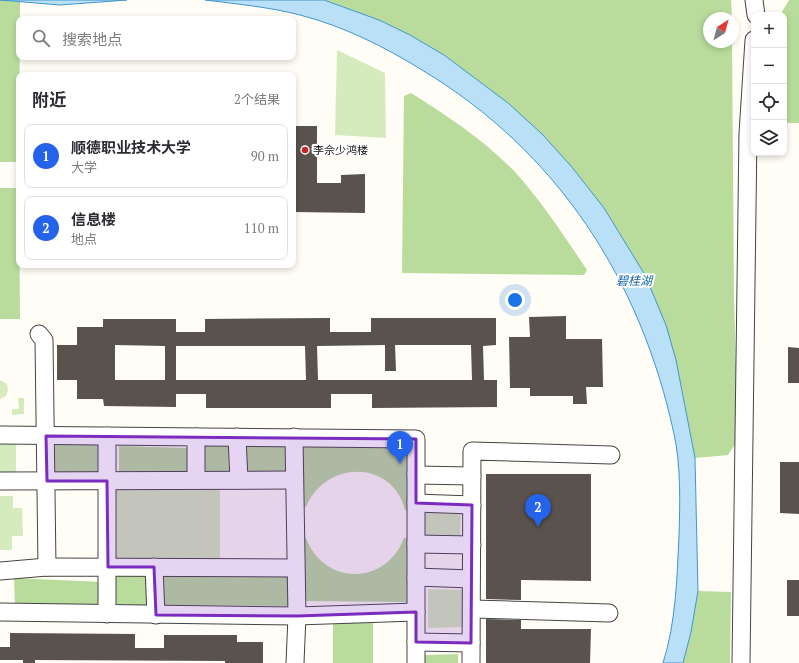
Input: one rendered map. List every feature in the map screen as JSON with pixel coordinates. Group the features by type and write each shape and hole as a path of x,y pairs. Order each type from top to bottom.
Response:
{"street":[{"path":"741,663 748,133 753,48"},
{"path":"39,334 44,340 47,567"},
{"path":"0,435 416,439 416,663"},
{"path":"107,436 107,614"},
{"path":"196,437 196,480"},
{"path":"237,437 239,480"},
{"path":"294,437 297,616 296,663"},
{"path":"471,663 472,451 610,455"},
{"path":"416,475 472,476"},
{"path":"0,481 294,480"},
{"path":"416,503 472,505"},
{"path":"416,544 472,545"},
{"path":"0,571 47,567 295,568"},
{"path":"154,568 156,615"},
{"path":"416,577 471,579"},
{"path":"472,609 609,612"},
{"path":"0,612 297,616 416,612"},
{"path":"416,642 471,642"}],"highlighted area":[{"path":"46,436 416,439 416,503 472,505 471,643 416,642 416,612 297,616 156,615 154,567 108,567 107,481 47,481"}],"green space":[{"path":"0,0 20,0 20,16 16,16 16,60 20,60 20,72 16,72 16,162 0,162"},
{"path":"324,0 731,0 732,12 703,12 703,48 732,48 734,296 738,440 728,455 695,458 676,360 508,103 444,55 410,35 379,20"},
{"path":"789,0 799,0 799,123 787,123 787,12 782,12"},
{"path":"337,50 385,73 386,138 335,135"},
{"path":"411,93 466,130 515,172 544,207 562,232 587,270 584,275 402,273 404,96"},
{"path":"0,188 16,188 16,268 20,268 20,319 0,319"},
{"path":"0,380 7,384 8,390 6,396 0,399"},
{"path":"18,398 24,398 24,414 12,415 12,409 19,409"},
{"path":"205,443 231,445 232,475 204,473"},
{"path":"0,444 16,444 16,473 0,473"},
{"path":"53,444 102,445 102,475 53,475"},
{"path":"298,445 412,446 412,510 405,510 398,494 387,482 374,474 358,472 343,474 328,480 316,491 306,507 298,506"},
{"path":"119,446 187,448 189,478 119,476"},
{"path":"247,446 285,446 287,476 247,474"},
{"path":"115,485 220,486 220,559 115,558"},
{"path":"0,496 13,496 13,508 22,508 23,536 12,536 12,550 0,550"},
{"path":"425,511 461,511 460,537 425,537"},
{"path":"298,538 306,538 315,554 326,565 340,572 355,574 370,572 384,565 395,554 404,538 412,538 412,602 299,601"},
{"path":"115,573 149,575 149,606 115,604"},
{"path":"163,576 289,576 289,606 162,605"},
{"path":"14,578 103,582 102,608 15,607"},
{"path":"428,589 466,590 466,627 428,628"},
{"path":"698,591 731,592 730,663 683,663 691,632"},
{"path":"333,621 373,621 373,663 333,663"},
{"path":"458,654 458,663 425,663 425,655"}],"water":[{"path":"0,0 127,0 60,5"},
{"name":"碧桂湖","path":"205,0 324,0 379,20 410,35 444,55 508,103 542,134 571,166 604,208 645,275 666,325 676,360 695,458 698,591 691,632 683,663 663,663 671,632 673,616 680,510 680,484 674,434 659,377 640,324 615,273 586,225 552,180 514,139 470,103 408,61 348,31 300,15 253,6"}],"building":[{"name":"李佘少鸿楼","path":"296,126 317,126 317,183 341,183 341,175 365,174 365,213 296,212"},
{"path":"566,316 566,339 602,339 603,387 586,387 587,404 573,404 573,396 530,396 530,388 510,388 509,337 530,337 529,317"},
{"path":"330,318 330,332 371,332 371,318 496,318 496,345 483,346 484,380 497,380 497,407 372,408 372,394 331,394 331,408 206,408 206,394 176,394 176,407 104,406 103,399 77,399 77,380 57,380 57,345 77,345 77,327 103,327 103,319 176,319 176,332 205,332 205,319","holes":["115,345 165,346 165,380 115,380","385,345 385,371 396,371 395,345 471,345 472,380 318,380 317,346","176,346 305,346 306,380 176,380"]},
{"path":"788,347 799,348 799,383 788,383"},
{"path":"780,462 799,462 799,514 780,513"},
{"path":"486,474 591,474 591,581 521,580 521,600 486,599"},
{"path":"787,580 799,580 799,616 787,616"},
{"path":"486,619 521,620 521,629 591,629 590,663 486,663"},
{"path":"10,633 135,634 135,648 164,648 164,635 237,635 237,642 263,642 263,663 225,663 225,661 35,660 35,663 23,663 23,660 0,660 0,647 10,647"}],"place":[{"name":"李佘少鸿楼","path":"305,150"},
{"name":"顺德职业技术大学","path":"400,464"},
{"name":"信息楼","path":"538,527"}]}
